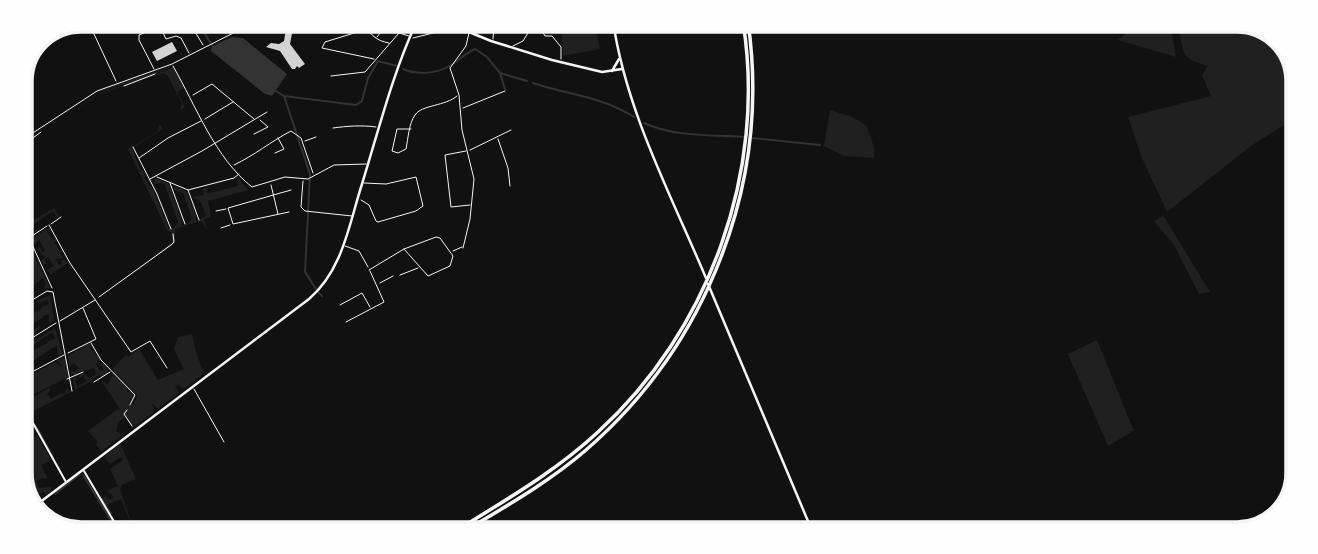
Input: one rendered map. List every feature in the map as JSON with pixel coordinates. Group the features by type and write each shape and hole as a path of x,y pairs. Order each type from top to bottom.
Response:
{"highway":[{"path":"479,522 536,487 577,457 617,421 661,369 694,317 714,276 737,208 747,145 752,76 747,32"},
{"path":"470,522 567,459 617,413 657,367 690,315 716,258 747,145"}],"main road":[{"path":"41,502 319,291 331,276 412,32"},
{"path":"469,32 560,61 611,72 622,69"},
{"path":"615,32 622,69 643,130 808,522"},
{"path":"611,72 618,64 619,56"}],"street":[{"path":"93,32 117,84"},
{"path":"144,32 139,34 139,40 155,73"},
{"path":"163,32 166,39 176,36 181,38 190,55"},
{"path":"195,32 204,47"},
{"path":"32,134 94,93 155,73 234,32"},
{"path":"357,32 325,42 322,48 376,59"},
{"path":"370,32 384,43 392,42"},
{"path":"375,38 380,32"},
{"path":"331,76 365,72 400,33 416,39 439,32"},
{"path":"452,252 464,247 472,205 474,179 458,95 450,68 463,52 469,40 469,32"},
{"path":"491,41 494,32"},
{"path":"511,47 523,41 529,32"},
{"path":"542,32 545,36 552,36 561,47 560,61"},
{"path":"469,40 477,36"},
{"path":"172,64 215,143 252,187 285,177 311,177 334,164 368,164"},
{"path":"191,96 212,84 255,120"},
{"path":"460,109 505,91"},
{"path":"411,129 397,130 392,151 398,153 406,149 411,129 414,116 418,111 450,103 458,95"},
{"path":"139,158 168,138 233,102"},
{"path":"150,179 267,112"},
{"path":"254,134 268,127 258,118"},
{"path":"333,128 354,128 361,125 380,127"},
{"path":"472,205 451,207 445,155 469,151 511,130"},
{"path":"233,166 259,153 262,147 291,131 303,141 311,177"},
{"path":"303,141 316,137"},
{"path":"498,137 508,168 510,186"},
{"path":"275,153 284,149 278,138"},
{"path":"133,147 171,229"},
{"path":"155,176 188,190 234,178 239,174"},
{"path":"357,199 369,205 376,221 416,211 423,206 416,177 386,184 371,185 362,182"},
{"path":"303,178 301,207 308,211 352,216"},
{"path":"170,183 185,224"},
{"path":"270,183 278,214"},
{"path":"188,190 199,220"},
{"path":"216,211 292,190"},
{"path":"228,208 233,224"},
{"path":"221,228 289,212"},
{"path":"32,236 61,217"},
{"path":"49,225 131,352 150,341 167,368"},
{"path":"369,270 404,249 438,237 453,256 447,268 428,275 404,249"},
{"path":"32,244 50,282 72,391"},
{"path":"343,246 359,251 385,300 346,322"},
{"path":"400,275 420,267"},
{"path":"377,285 393,276"},
{"path":"32,301 51,290"},
{"path":"340,305 362,293 371,309"},
{"path":"32,338 95,300"},
{"path":"32,371 96,339 83,308"},
{"path":"90,341 111,371 135,395 130,405"},
{"path":"94,382 111,371"},
{"path":"69,378 83,372"},
{"path":"67,388 71,386"},
{"path":"192,386 224,442"},
{"path":"33,423 66,482"},
{"path":"83,470 114,522"}],"path":[{"path":"121,86 155,73"},
{"path":"32,139 41,132"},
{"path":"95,300 173,244 171,229"},
{"path":"130,405 124,414 135,430"}],"shaded area":[{"path":"562,32 595,32 600,49 563,56"},
{"path":"1127,32 1172,32 1176,57 1118,40"},
{"path":"1180,32 1247,32 1267,42 1278,53 1284,65 1286,124 1251,146 1167,212 1141,156 1128,117 1211,96 1202,75 1208,66 1191,60 1182,47"},
{"path":"232,37 243,38 287,74 272,96 265,94 211,51 212,46"},
{"path":"172,66 148,77 173,67 184,88 177,92 185,107 160,124 180,110 182,104 168,76 163,73 144,79 146,78 101,91 82,102 102,90"},
{"path":"144,79 129,85 96,96 102,92"},
{"path":"830,110 866,125 874,147 874,158 844,156 824,146"},
{"path":"160,124 163,129 132,148 141,171 143,170 146,176 144,178 154,191 169,229 174,228 178,222 165,185 154,184 155,178 169,184 182,220 181,226 188,224 192,218 183,193 174,190 175,186 187,192 196,216 195,222 206,216 201,202 192,197 204,195 203,188 207,188 207,193 210,193 237,186 238,177 248,190 252,189 208,201 211,217 204,219 208,231 201,221 175,229 175,243 109,291 172,242 171,232 167,230 128,149 157,132"},
{"path":"54,208 59,216 57,218 54,212 51,212 32,225 32,221"},
{"path":"1163,216 1210,292 1199,294 1174,245 1154,221"},
{"path":"48,228 50,230 46,230 53,240 57,240 54,242 60,251 63,249 64,252 60,252 63,258 55,259 59,265 64,259 68,263 51,274 47,270 54,266 48,257 45,259 47,264 43,264 41,261 45,257 37,249 39,247 43,252 45,250 39,240 35,244 32,239"},
{"path":"32,249 50,288 44,288 46,282 42,278 37,283 35,281 36,284 32,286"},
{"path":"50,295 54,320 49,323 49,314 32,324 32,314 49,304 48,299 40,303 37,301"},
{"path":"55,328 64,353 58,356 57,346 32,361 34,350 55,339 53,333 32,346 32,342"},
{"path":"192,334 204,373 184,389 175,386 179,393 158,409 152,403 154,412 132,428 125,417 118,422 116,431 122,435 101,452 96,444 98,442 88,431 118,409 121,411 101,380 108,385 113,374 127,387 127,392 131,391 135,395 129,405 131,406 137,395 112,369 126,355 128,357 139,349 158,380 184,369 174,349 178,337"},
{"path":"1097,340 1135,430 1108,446 1068,354"},
{"path":"90,344 100,360 96,364 100,371 104,370 100,364 103,363 109,371 92,379 94,384 92,381 32,412 32,398 49,388 47,394 51,399 64,394 67,388 70,391 75,389 73,378 77,378 77,386 87,381 83,376 79,378 79,375 83,373 89,378 96,374 94,368 85,371 86,374 83,370 71,374 71,370 74,372 79,368 74,363 70,369 68,356"},
{"path":"63,358 66,362 68,377 32,395 32,373 55,362 62,365 57,360"},
{"path":"37,435 51,460 41,465 48,479 36,481 39,488 51,487 51,491 46,495 44,492 37,495 32,477 32,440"},
{"path":"120,443 136,479 122,485 120,489 131,522 121,499 107,505 103,498 106,496 109,500 114,497 107,491 118,486 110,469 123,460 121,457 110,464 104,457"}],"building":[{"path":"286,32 292,32 290,44 305,64 292,69 280,51 266,47 271,43 279,44 284,41"},
{"path":"172,42 177,51 157,61 152,52"}],"waterway":[{"path":"204,32 212,45"},
{"path":"403,69 421,73 434,72 451,65 475,49 487,57 500,73 527,81"},
{"path":"276,91 284,96 356,105 362,101 368,78 378,61 397,66"},
{"path":"500,73 505,89"},
{"path":"533,83 597,100 634,117"},
{"path":"284,96 310,174 305,272 316,289"},
{"path":"644,123 680,133 746,137"},
{"path":"751,138 820,145"},
{"path":"319,293 322,296"},
{"path":"37,428 53,457"},
{"path":"55,494 80,474"},
{"path":"83,475 112,522"},
{"path":"102,499 107,507"},
{"path":"108,509 111,513"}]}
